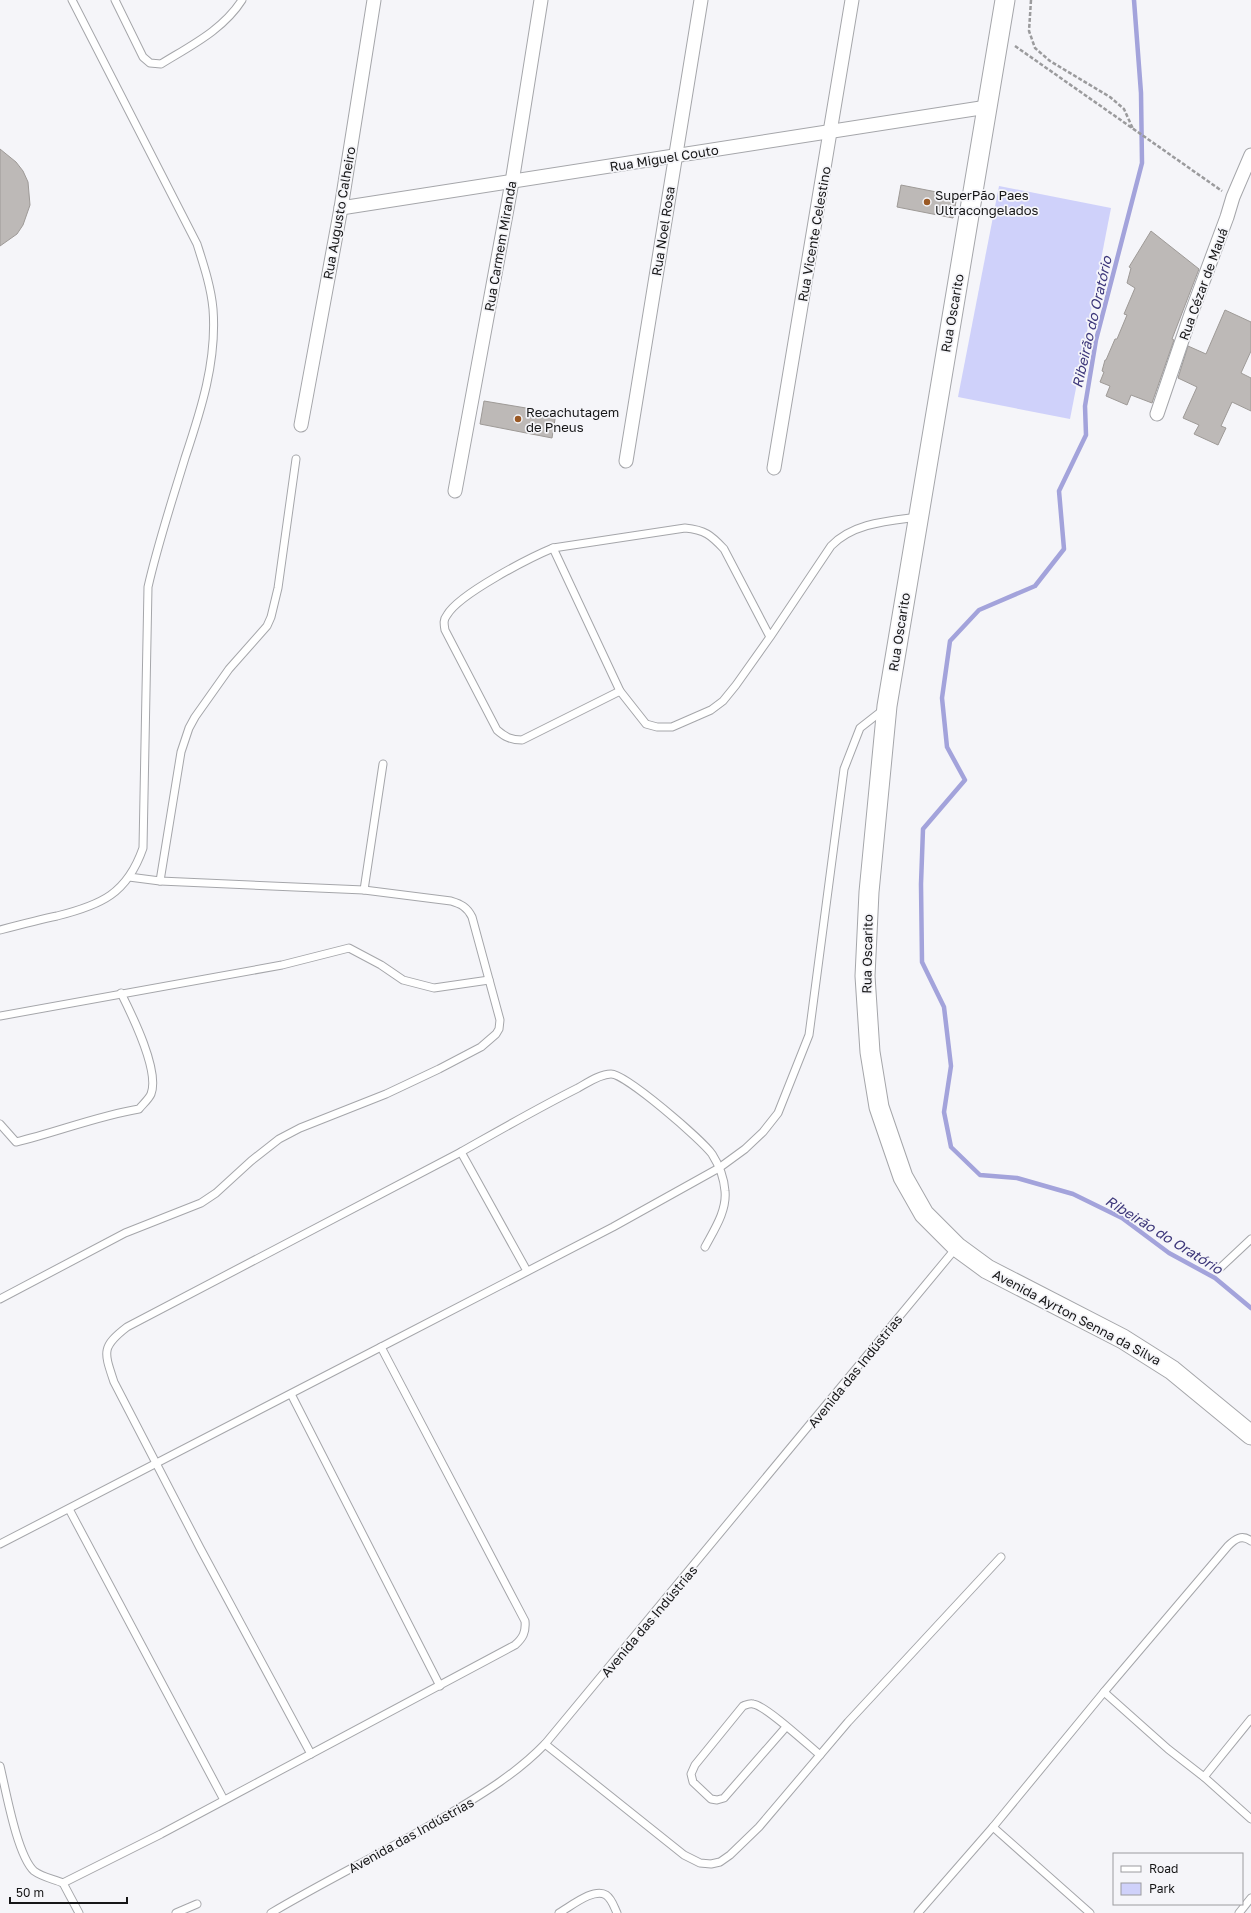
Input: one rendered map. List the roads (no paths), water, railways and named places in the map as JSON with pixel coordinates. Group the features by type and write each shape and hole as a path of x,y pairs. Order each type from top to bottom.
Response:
{"main road":[{"name":"Rua Oscarito","path":"957,1247 924,1214 904,1177 879,1107 870,1052 865,976 868,908 875,822 888,706 918,517 1005,0"},
{"name":"Avenida Ayrton Senna da Silva","path":"957,1247 987,1269 1147,1353 1172,1370 1251,1435"}],"street":[{"name":"Rua Augusto Calheiro","path":"301,425 341,208 374,0"},
{"name":"Rua Carmem Miranda","path":"455,491 512,182 540,0"},
{"name":"Rua Noel Rosa","path":"626,461 701,0"},
{"name":"Rua Vicente Celestino","path":"774,468 852,0"},
{"name":"Rua Miguel Couto","path":"341,208 675,157 987,107"},
{"name":"Rua Cézar de Mauá","path":"1158,414 1191,314 1233,198 1251,155"}],"lane":[{"path":"0,930 88,908 106,899 119,889 138,863 143,848 148,587 157,547 204,399 213,345 213,310 208,278 197,244 72,0"},
{"path":"115,0 143,57 156,65 161,64 218,28 233,14 242,0"},
{"path":"160,881 181,752 189,728 194,717 229,669 267,626 271,617 278,588 296,459"},
{"path":"553,548 620,691 646,724 657,727 672,727 711,710 723,700 770,637 831,546 840,537 850,530 885,521 918,517"},
{"path":"620,691 522,740 513,740 505,737 497,730 445,630 444,622 446,615 454,606 479,588 538,554 553,548 685,528 700,530 713,538 724,550 770,637"},
{"path":"0,1544 613,1227 719,1168 745,1149 764,1132 778,1113 809,1035 844,769 860,728 888,706"},
{"path":"364,890 383,764"},
{"path":"0,1299 125,1233 201,1203 216,1193 251,1161 279,1139 300,1128 386,1094 482,1047 496,1034 500,1025 472,917 464,906 451,901 364,890 160,881 129,877"},
{"path":"0,1016 282,965 349,948 381,965 403,980 434,988 489,980"},
{"path":"0,1124 16,1142 112,1114 139,1109 151,1094 152,1079 144,1041 121,993"},
{"path":"311,1754 114,1382 107,1359 106,1350 108,1344 114,1337 127,1327 461,1152 543,1105 599,1077 611,1074 621,1077 637,1087 704,1144 719,1168 725,1191 725,1204 719,1222 705,1247"},
{"path":"461,1152 527,1272"},
{"path":"1219,1269 1251,1239"},
{"name":"Avenida das Indústrias","path":"273,1912 433,1824 498,1785 528,1762 545,1744 957,1247"},
{"path":"62,1882 161,1834 440,1686 516,1645 524,1635 525,1621 381,1347"},
{"path":"291,1394 440,1686"},
{"path":"69,1509 224,1800"},
{"path":"918,1913 993,1827 1104,1692 1228,1546 1238,1538 1242,1537 1251,1541"},
{"path":"545,1744 684,1855 700,1863 711,1864 720,1862 730,1856 759,1827 848,1722 1001,1557"},
{"path":"1104,1692 1168,1749 1204,1777 1251,1819"},
{"path":"786,1727 724,1798 717,1800 711,1799 693,1782 691,1774 695,1765 744,1706 752,1703 760,1706 786,1727 820,1755"},
{"path":"1204,1777 1251,1719"},
{"path":"0,1766 18,1838 28,1863 41,1875 62,1882 79,1913"},
{"path":"993,1827 1090,1913"},
{"path":"559,1913 592,1893 599,1892 606,1894 611,1899 617,1913"},
{"path":"1239,1913 1250,1902"},
{"path":"176,1913 197,1904"}],"waterway":[{"name":"Ribeirão do Oratório","path":"1134,0 1141,93 1142,163 1096,340 1085,406 1086,435 1059,491 1064,549 1035,586 979,610 950,641 942,698 947,747 965,780 923,829 921,884 922,962 944,1007 951,1066 944,1112 951,1147 980,1175 1017,1178 1073,1194 1122,1218 1169,1253 1215,1278 1251,1308"}],"place":[{"name":"SuperPão Paes Ultracongelados","path":"927,202"},
{"name":"Recachutagem de Pneus","path":"518,419"}]}
